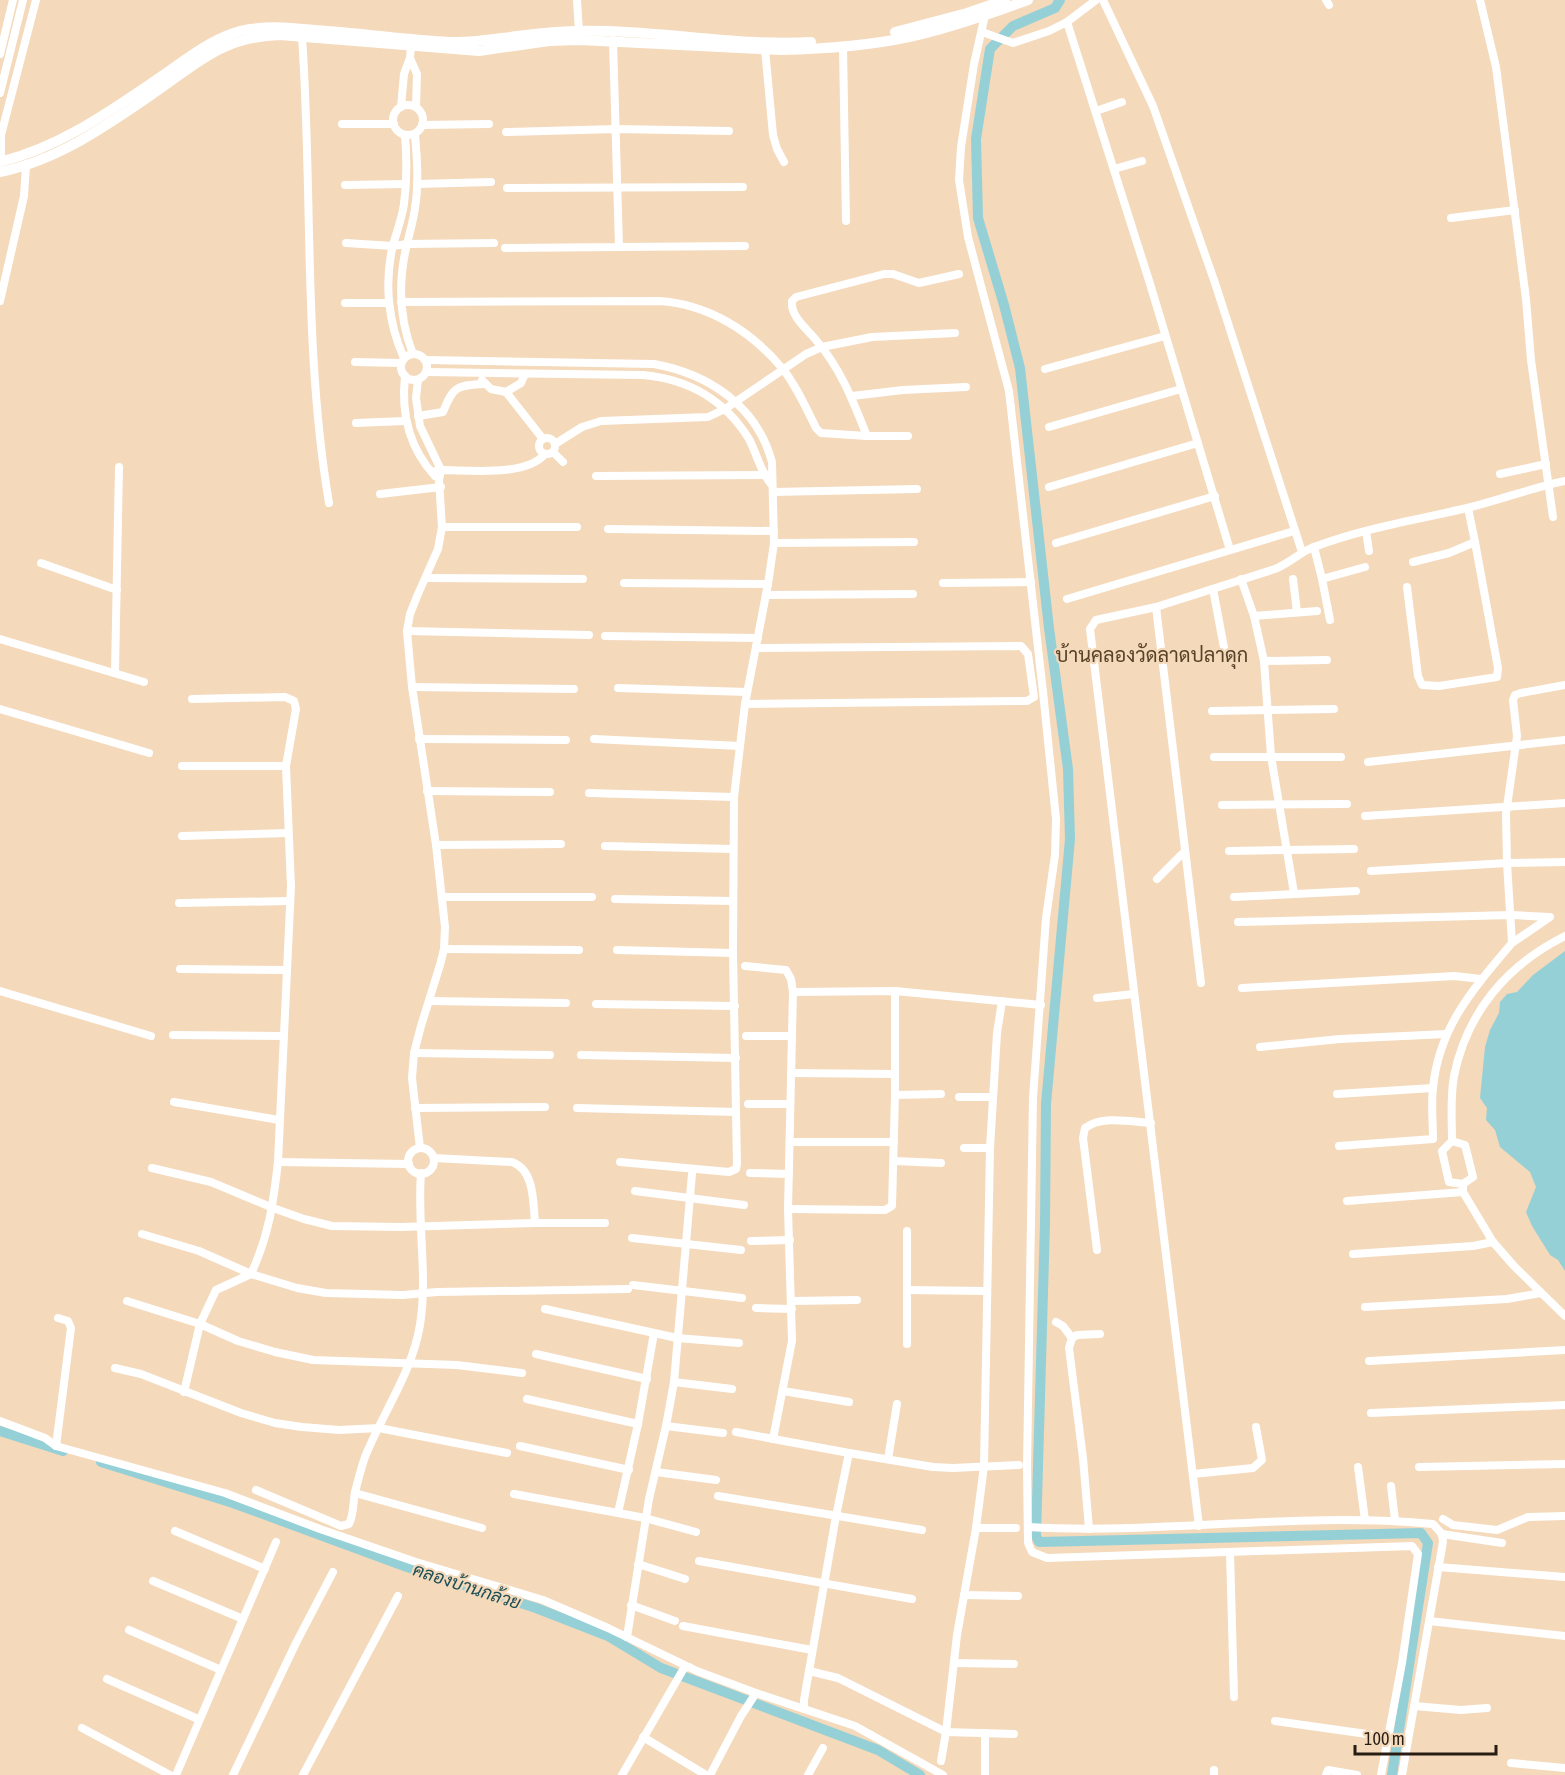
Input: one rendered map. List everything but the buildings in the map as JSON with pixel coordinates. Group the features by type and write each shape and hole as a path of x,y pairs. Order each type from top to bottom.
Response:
{"street":[{"path":"0,54 13,0"},
{"path":"0,93 23,0"},
{"path":"0,165 1,135 36,0"},
{"path":"578,0 579,31"},
{"path":"0,165 72,134 198,51 227,34 250,29 273,27 480,51 549,41 613,40 765,50 843,47 907,37 984,11 1005,0"},
{"path":"0,165 26,166 54,155 77,143 194,64 242,39 262,36 411,42 478,42 516,36 579,31 665,34 769,42 808,42 860,38 903,31 1028,0"},
{"path":"982,32 1006,42 1018,42 1067,22 1096,0"},
{"path":"1103,0 1153,106 1215,283 1302,552"},
{"path":"1480,0 1496,67 1526,299 1531,360 1553,517"},
{"path":"984,11 982,32 976,50 959,180 968,237 1009,391 1056,819 1044,942 1033,1098 1027,1467 1030,1527 1028,1543 1032,1552 1047,1558 1412,1546 1418,1554 1402,1663 1381,1775"},
{"path":"1067,22 1230,550"},
{"path":"302,37 307,110 310,274 316,413 329,503"},
{"path":"613,40 619,247"},
{"path":"401,107 404,74 410,58 411,42"},
{"path":"843,47 846,221"},
{"path":"765,50 773,135 784,162"},
{"path":"410,58 417,74 416,107 423,117 422,125 415,134 417,184 415,206 401,274 401,302 406,336 413,354"},
{"path":"1096,111 1122,102"},
{"path":"415,134 405,135 396,130 393,116 401,107 409,105 416,107"},
{"path":"342,124 394,124"},
{"path":"422,125 489,124"},
{"path":"506,132 616,129 729,131"},
{"path":"405,135 404,205 393,246 389,303 403,361 401,368 405,376 403,403 405,421 411,438 436,471"},
{"path":"1114,170 1142,161"},
{"path":"0,301 24,196 26,166"},
{"path":"417,184 490,182"},
{"path":"345,185 405,184"},
{"path":"507,188 743,187"},
{"path":"1451,218 1515,210"},
{"path":"346,243 393,246 407,243 494,243"},
{"path":"505,248 745,246"},
{"path":"867,436 840,372 793,313 792,301 796,297 884,274 893,274 919,283 959,274"},
{"path":"401,302 681,303 703,309 726,321 765,351 783,369 821,433 908,436"},
{"path":"345,303 389,303"},
{"path":"436,471 529,466 582,427 601,421 708,417 725,409 806,354 822,347 872,337 955,333"},
{"path":"1045,369 1165,336"},
{"path":"413,354 426,360 654,364 676,368 701,377 735,402 748,415 769,450 774,543 747,692 734,797 733,953 737,1164 734,1171 729,1172 620,1162"},
{"path":"356,362 403,361 413,354"},
{"path":"420,1148 412,1078 414,1053 444,949 443,897 419,739 407,631 411,614 438,549 442,527 440,483 418,416 416,398 418,380 426,372 426,360"},
{"path":"560,363 560,374"},
{"path":"426,372 662,377 680,381 725,409 737,422 769,475"},
{"path":"479,373 484,384 491,389 506,392 516,388 525,374"},
{"path":"405,376 418,380"},
{"path":"418,416 443,412 449,394 457,388 484,384"},
{"path":"852,396 903,390 966,387"},
{"path":"1049,426 1182,389"},
{"path":"506,392 543,439"},
{"path":"356,423 405,421"},
{"path":"543,439 549,438 551,450 562,462"},
{"path":"543,439 539,447 551,450"},
{"path":"1049,487 1198,443"},
{"path":"1500,474 1546,464"},
{"path":"115,673 119,467"},
{"path":"596,476 769,475"},
{"path":"1199,1526 1090,628 1096,620 1156,607 1288,564 1302,552 1314,547 1366,531 1468,508 1565,481"},
{"path":"380,494 440,483"},
{"path":"772,488 917,489"},
{"path":"1056,543 1215,496"},
{"path":"1407,587 1418,676 1422,685 1439,686 1497,677 1498,668 1468,508"},
{"path":"442,527 577,527"},
{"path":"608,529 774,531"},
{"path":"1067,599 1294,531"},
{"path":"1366,531 1369,551"},
{"path":"774,543 914,542"},
{"path":"1413,562 1449,553 1475,542"},
{"path":"1314,547 1330,620"},
{"path":"41,563 117,591"},
{"path":"1322,579 1365,567"},
{"path":"426,578 583,579"},
{"path":"1241,579 1254,616 1264,661 1271,756 1294,894"},
{"path":"1293,579 1297,612"},
{"path":"624,582 768,584"},
{"path":"943,583 1031,582"},
{"path":"1213,588 1225,653"},
{"path":"766,595 913,594"},
{"path":"1156,607 1201,983"},
{"path":"1254,616 1317,611"},
{"path":"407,631 589,635"},
{"path":"605,636 757,643 1015,645 1021,646 1028,654 1034,697 1027,701 745,705"},
{"path":"0,639 144,682"},
{"path":"1264,661 1327,660"},
{"path":"1512,943 1506,807 1517,736 1513,707 1515,695 1565,685"},
{"path":"412,687 574,689"},
{"path":"618,688 747,692"},
{"path":"184,1392 200,1324 216,1290 251,1274 265,1243 273,1208 278,1162 291,878 286,766 296,709 291,698 192,699"},
{"path":"0,709 149,753"},
{"path":"1212,711 1334,709"},
{"path":"419,739 566,740"},
{"path":"594,739 740,746"},
{"path":"1368,762 1565,740"},
{"path":"1214,757 1341,758"},
{"path":"182,766 286,766"},
{"path":"427,791 550,792"},
{"path":"589,793 734,797"},
{"path":"1365,816 1565,803"},
{"path":"1222,805 1347,804"},
{"path":"182,836 288,833"},
{"path":"436,845 561,844"},
{"path":"605,846 734,849"},
{"path":"1229,851 1354,849"},
{"path":"1157,879 1185,851"},
{"path":"1371,871 1507,862 1565,862"},
{"path":"1234,897 1356,891"},
{"path":"443,897 592,897"},
{"path":"615,898 733,901"},
{"path":"179,903 290,901"},
{"path":"1238,922 1512,915 1550,917 1512,943 1466,998 1446,1034 1433,1088 1433,1139 1339,1146"},
{"path":"1565,936 1529,956 1506,976 1485,1001 1461,1052 1454,1077 1451,1104 1452,1141 1442,1150 1449,1182 1463,1188 1493,1242 1565,1316"},
{"path":"444,949 579,950"},
{"path":"617,950 733,953"},
{"path":"745,966 786,970 791,978 793,992 788,1209 792,1341 773,1439"},
{"path":"180,969 286,970"},
{"path":"1242,988 1454,976 1481,979"},
{"path":"0,991 151,1036"},
{"path":"793,992 895,991 1041,1005"},
{"path":"788,1209 885,1210 890,1208 893,1201 894,1161 895,991"},
{"path":"1097,998 1134,994"},
{"path":"430,1001 566,1004"},
{"path":"941,1761 984,1466 990,1148 997,1033 1002,1001"},
{"path":"596,1005 735,1006"},
{"path":"1260,1047 1340,1039 1446,1034"},
{"path":"173,1035 284,1036"},
{"path":"746,1035 792,1036"},
{"path":"414,1053 550,1055"},
{"path":"581,1056 735,1058"},
{"path":"791,1073 895,1074"},
{"path":"1337,1094 1433,1088"},
{"path":"895,1095 941,1094"},
{"path":"959,1097 993,1097"},
{"path":"174,1102 279,1120"},
{"path":"748,1104 790,1104"},
{"path":"415,1108 545,1107"},
{"path":"577,1108 736,1112"},
{"path":"1097,1250 1083,1138 1085,1128 1097,1122 1109,1120 1151,1123"},
{"path":"1347,1202 1463,1188 1473,1177 1465,1145 1452,1141"},
{"path":"790,1142 894,1142"},
{"path":"420,1148 429,1150 434,1158 432,1167 422,1173 414,1170 409,1164 410,1155 420,1148"},
{"path":"964,1148 990,1148"},
{"path":"434,1158 518,1164 529,1180 535,1223"},
{"path":"894,1161 941,1162"},
{"path":"278,1162 409,1164"},
{"path":"152,1168 211,1182 273,1208 332,1226 419,1227 606,1223"},
{"path":"256,1490 341,1526 349,1524 365,1457 410,1362 420,1326 423,1294 419,1227 422,1173"},
{"path":"750,1173 789,1174"},
{"path":"627,1637 645,1518 674,1382 692,1174"},
{"path":"635,1191 744,1205"},
{"path":"907,1344 908,1231"},
{"path":"142,1234 199,1251 251,1274 297,1288 326,1293 423,1294 630,1287 681,1290 742,1298"},
{"path":"632,1238 741,1250"},
{"path":"751,1241 790,1240"},
{"path":"1353,1254 1473,1246 1493,1242"},
{"path":"907,1290 987,1291"},
{"path":"1365,1307 1507,1299 1541,1293"},
{"path":"756,1308 857,1300"},
{"path":"127,1301 200,1324 238,1341 313,1360 410,1362 522,1373"},
{"path":"545,1309 654,1334 740,1343"},
{"path":"56,1446 71,1328 68,1321 58,1318"},
{"path":"1056,1322 1063,1326 1072,1338 1070,1348 1089,1529"},
{"path":"618,1513 629,1470 654,1334"},
{"path":"1072,1338 1077,1335 1100,1334"},
{"path":"1369,1360 1565,1350"},
{"path":"536,1354 647,1379"},
{"path":"115,1368 141,1374 184,1392 274,1423 339,1430 379,1428 507,1453"},
{"path":"674,1382 732,1389"},
{"path":"783,1391 849,1402"},
{"path":"527,1399 638,1424"},
{"path":"888,1459 897,1404"},
{"path":"1371,1413 1565,1405"},
{"path":"0,1422 45,1438 56,1446 225,1492 320,1529 416,1562 543,1600 754,1696 855,1726 943,1775"},
{"path":"666,1426 723,1432"},
{"path":"1193,1474 1257,1466 1262,1460 1256,1427"},
{"path":"736,1432 849,1454 933,1467 1018,1466"},
{"path":"520,1446 629,1470"},
{"path":"804,1709 812,1650 849,1454"},
{"path":"1419,1467 1565,1464"},
{"path":"1358,1467 1365,1520"},
{"path":"656,1472 716,1480"},
{"path":"1391,1486 1395,1520"},
{"path":"355,1493 483,1528"},
{"path":"514,1494 645,1518 696,1532"},
{"path":"718,1496 921,1530"},
{"path":"1443,1519 1453,1525 1497,1530 1528,1517 1565,1516"},
{"path":"1030,1527 1089,1529 1395,1520 1433,1524 1443,1534 1502,1543"},
{"path":"976,1528 1016,1528"},
{"path":"175,1531 265,1569"},
{"path":"1402,1775 1443,1534"},
{"path":"176,1775 198,1719 276,1542"},
{"path":"1230,1552 1234,1698"},
{"path":"699,1561 912,1599"},
{"path":"638,1564 686,1579"},
{"path":"1438,1567 1565,1577"},
{"path":"232,1775 333,1572"},
{"path":"153,1581 243,1619"},
{"path":"964,1595 1018,1596"},
{"path":"303,1775 398,1596"},
{"path":"631,1605 679,1624 812,1650"},
{"path":"1429,1621 1565,1636"},
{"path":"129,1629 221,1670"},
{"path":"954,1663 1014,1664"},
{"path":"622,1775 687,1667"},
{"path":"809,1671 838,1678 946,1731 1014,1734"},
{"path":"107,1679 198,1719"},
{"path":"643,1737 708,1775 754,1696"},
{"path":"1414,1706 1461,1710 1487,1708"},
{"path":"1275,1721 1388,1737"},
{"path":"82,1728 170,1775"},
{"path":"985,1733 985,1775"},
{"path":"808,1775 823,1748"},
{"path":"1511,1763 1565,1768"},
{"path":"1326,1775 1328,1770 1336,1770 1357,1775"}],"water":[{"path":"1565,951 1565,1271 1558,1260 1550,1255 1526,1212 1536,1187 1530,1172 1500,1147 1495,1130 1486,1120 1487,1108 1480,1098 1485,1047 1490,1030 1499,1013 1500,1002 1507,994 1517,992 1533,975"}],"waterway":[{"path":"1060,0 1055,8 1013,26 990,49 976,139 978,218 1020,368 1049,628 1068,769 1070,839 1046,1104 1036,1536 1039,1542 1421,1533 1428,1543 1392,1775"},
{"name":"คลองบ้านกล้วย","path":"0,1431 63,1451"},
{"name":"คลองบ้านกล้วย","path":"101,1462 233,1503 407,1567 536,1608 608,1636 661,1668 878,1750 920,1775"}],"district":[{"name":"บ้านคลองวัดลาดปลาดุก","path":"1152,654"}]}
